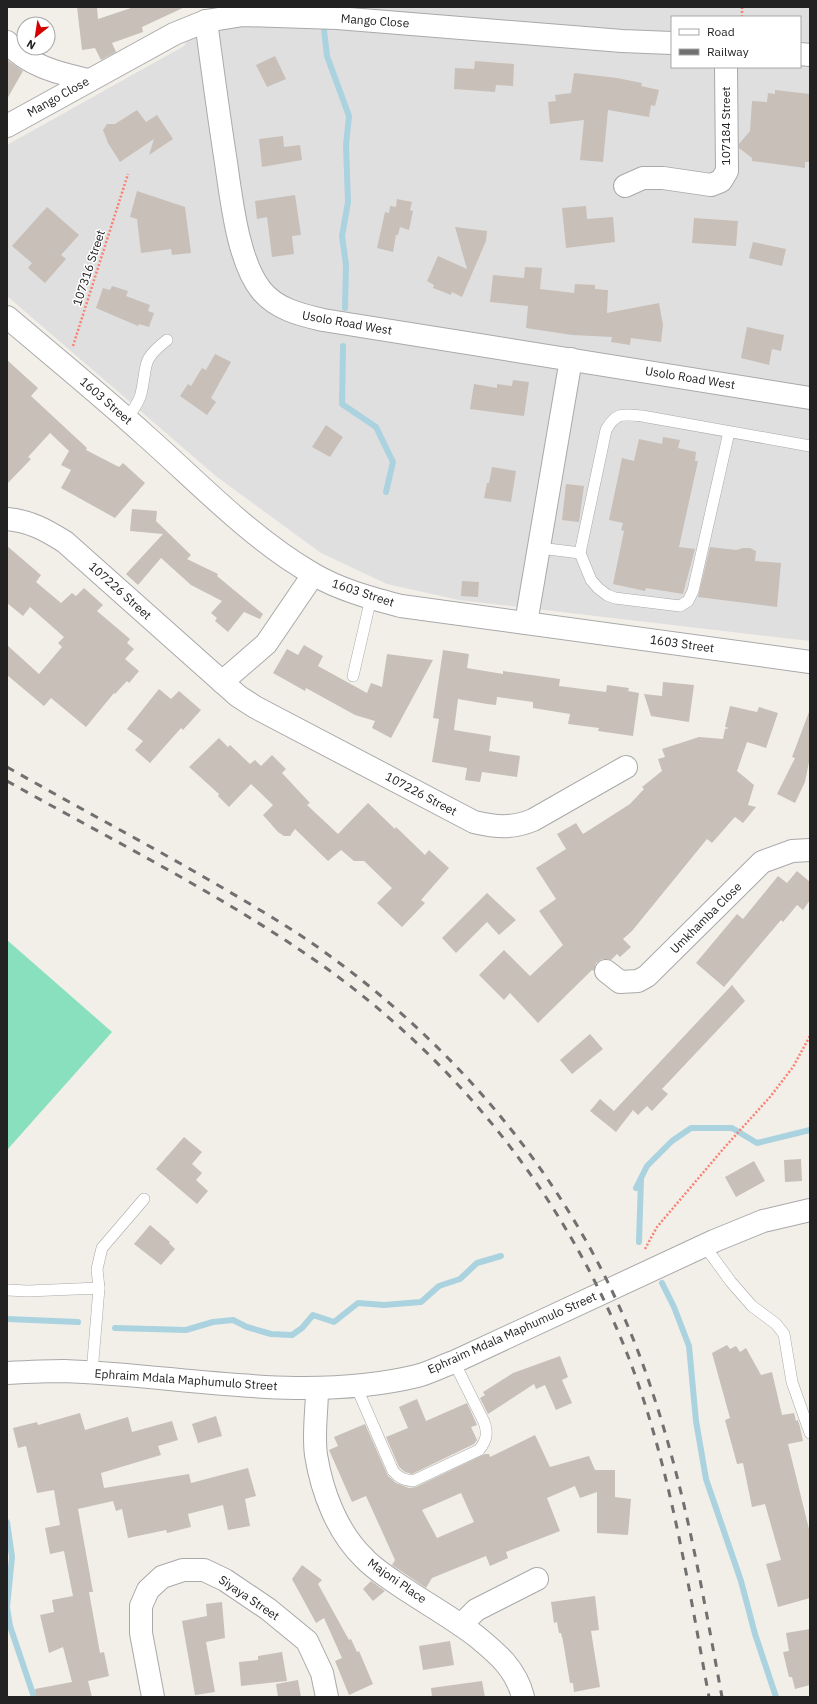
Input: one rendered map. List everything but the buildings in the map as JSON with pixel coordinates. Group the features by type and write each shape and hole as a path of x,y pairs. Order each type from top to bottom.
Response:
{"street":[{"name":"Mango Close","path":"7,126 88,80 174,34 206,21 242,15 338,18 373,14 622,41 671,43"},
{"name":"Usolo Road West","path":"206,21 232,200 241,242 248,263 261,291 278,305 297,314 323,320 810,398"},
{"path":"7,42 23,58 41,67 88,80"},
{"name":"107184 Street","path":"625,186 643,178 663,178 711,185 721,181 727,171 726,68"},
{"name":"1603 Street","path":"7,317 127,419 272,547 313,575 337,586 371,598 401,606 810,662"},
{"path":"526,623 571,359"},
{"name":"107226 Street","path":"7,519 22,520 38,526 65,542 222,682 255,707 474,822 489,826 518,826 533,820 626,766"},
{"path":"222,682 266,644 313,575"},
{"name":"Umkhamba Close","path":"606,971 620,982 627,983 638,981 647,976 762,862 792,851 810,850"},
{"name":"Ephraim Mdala Maphumulo Street","path":"7,1373 63,1371 209,1383 317,1389 376,1384 419,1375 454,1362 704,1245 763,1221 810,1210"},
{"name":"Majoni Place","path":"317,1389 316,1454 325,1495 342,1530 364,1558 394,1581 461,1625 504,1660 519,1681 523,1697"},
{"name":"Siyaya Street","path":"153,1697 141,1633 141,1606 148,1590 162,1577 183,1570 204,1570 226,1580 268,1609 307,1641 322,1673 327,1697"},
{"path":"461,1625 476,1610 537,1579"}],"lane":[{"path":"127,419 140,396 147,360 154,350 168,340"},
{"path":"729,432 693,591 688,601 680,606 616,598 607,595 598,588 591,580 580,554 606,430 616,416 625,414 642,416 810,446"},
{"path":"540,548 580,554"},
{"path":"353,676 371,598"},
{"path":"92,1373 99,1288 97,1269 102,1248 144,1199"},
{"path":"704,1245 731,1282 748,1301 776,1324 784,1334 792,1382 810,1433"},
{"path":"7,1290 28,1291 99,1288"},
{"path":"356,1386 394,1471 398,1476 406,1480 413,1481 479,1450 485,1443 487,1432 484,1422 454,1362"}],"path":[{"name":"107316 Street","path":"66,367 128,174"},
{"path":"632,1279 657,1227 750,1117 770,1097 788,1073 810,1036"}],"shaded area":[{"path":"210,7 810,7 810,641 459,600 387,584 321,553 217,477 7,296 7,145 184,46"}],"green space":[{"path":"7,940 112,1032 7,1150"}],"waterway":[{"path":"324,30 327,56 349,116 346,145 348,202 342,236 346,265 345,308"},
{"path":"343,346 342,404 376,427 393,462 386,492"},
{"path":"636,1188 647,1166 672,1141 691,1128 732,1128 757,1143 810,1130"},
{"path":"639,1242 641,1179"},
{"path":"115,1328 186,1330 213,1322 233,1320 247,1327 271,1334 292,1335 302,1328 313,1315 334,1322 358,1303 384,1305 421,1302 439,1286 460,1279 477,1263 501,1256"},
{"path":"662,1283 674,1307 689,1346 696,1421 706,1479 741,1581 755,1634 776,1697"},
{"path":"7,1319 78,1322"},
{"path":"7,1522 12,1557 7,1607 10,1626 34,1697"}],"railway":[{"path":"7,767 197,873 309,941 367,985 422,1032 472,1084 518,1139 560,1198 596,1260 628,1325 653,1394 675,1469 701,1582 722,1697"},
{"path":"7,781 205,891 244,914 319,963 373,1004 424,1050 471,1099 514,1152 553,1208 587,1267 617,1328 641,1392 653,1429 672,1505 709,1697"}]}
